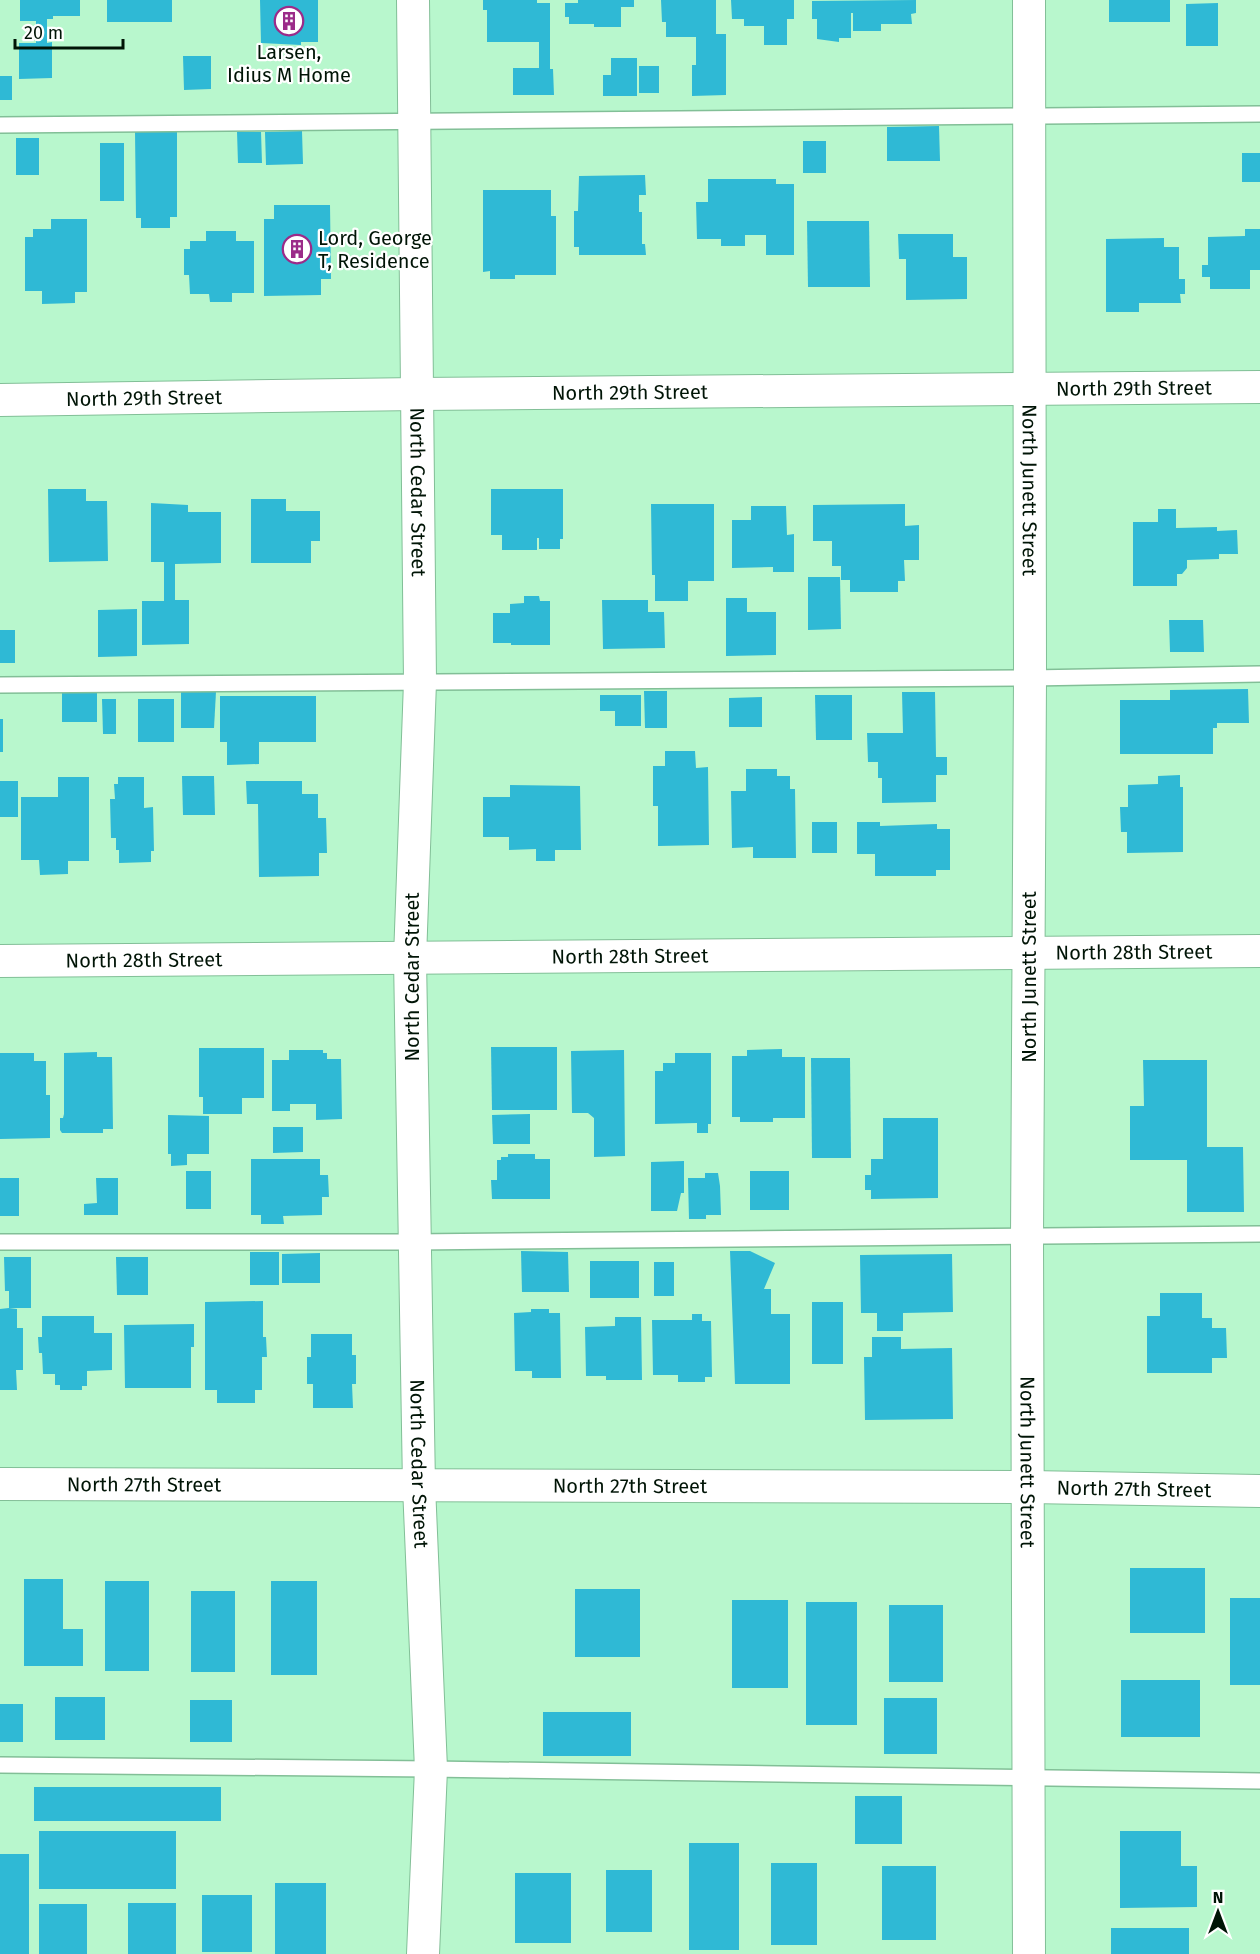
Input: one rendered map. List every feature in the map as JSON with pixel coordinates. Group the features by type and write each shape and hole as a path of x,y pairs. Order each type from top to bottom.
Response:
{"street":[{"name":"North Cedar Street","path":"413,0 420,682 410,958 419,1486 431,1769 423,1954"},
{"name":"North Junett Street","path":"1029,0 1030,678 1027,1238 1029,1954"},
{"name":"North 29th Street","path":"0,400 1260,387"},
{"name":"North 28th Street","path":"0,961 1260,951"},
{"name":"North 27th Street","path":"0,1484 1029,1487 1260,1491"}],"lane":[{"path":"0,125 1260,114"},
{"path":"0,685 1030,678 1260,674"},
{"path":"0,1242 414,1242 1260,1234"},
{"path":"0,1765 1260,1781"}],"building":[{"path":"20,0 80,0 80,16 53,16 53,19 47,19 47,43 52,42 52,78 19,79 19,43 36,43 36,21 20,21"},
{"path":"107,0 172,0 172,22 107,22"},
{"name":"Larsen, Idius M Home","path":"260,0 318,0 318,42 301,42 301,45 261,43"},
{"path":"483,0 537,0 537,3 550,3 550,69 553,69 554,95 513,95 513,68 539,68 539,42 487,42 487,10 483,10"},
{"path":"578,0 634,0 634,7 621,7 621,27 569,24 569,17 565,17 565,3 578,3"},
{"path":"661,0 716,0 716,34 726,34 726,95 692,96 692,65 696,65 696,37 666,37 666,22 662,22"},
{"path":"731,0 794,0 794,19 787,19 787,45 764,45 764,26 744,26 744,19 732,19"},
{"path":"916,0 916,13 911,14 912,24 881,24 881,31 853,31 853,13 851,13 851,38 839,38 839,42 817,39 817,19 812,19 812,1"},
{"path":"1109,0 1170,0 1170,22 1109,22"},
{"path":"1218,3 1218,46 1186,46 1186,4"},
{"path":"183,56 211,56 211,89 184,90"},
{"path":"611,58 637,58 637,96 603,96 603,75 611,75"},
{"path":"639,66 659,66 659,93 639,93"},
{"path":"0,76 12,76 12,100 0,100"},
{"path":"939,126 940,161 887,161 887,127"},
{"path":"135,131 177,131 177,217 170,217 170,228 141,228 141,218 136,218"},
{"path":"302,131 303,164 266,165 265,132"},
{"path":"237,132 261,132 262,163 238,163"},
{"path":"16,138 39,138 39,175 16,175"},
{"path":"803,141 826,141 826,173 803,173"},
{"path":"100,143 124,143 124,201 100,201"},
{"path":"1242,153 1260,153 1260,182 1242,182"},
{"path":"645,175 646,195 639,195 639,212 642,212 642,244 645,244 646,255 579,255 579,247 574,247 574,211 578,211 579,176"},
{"path":"708,179 776,179 776,184 794,184 794,255 766,255 766,235 745,235 745,246 721,246 721,239 697,239 696,202 708,202"},
{"path":"483,190 551,190 551,216 556,216 556,275 515,275 515,279 490,279 490,271 483,272"},
{"name":"Lord, George T, Residence","path":"274,205 330,205 331,279 321,279 321,295 264,296 264,219 274,219"},
{"path":"51,219 87,219 87,292 75,292 75,303 42,304 42,291 25,291 25,237 33,237 33,229 51,229"},
{"path":"807,221 869,221 870,287 808,287"},
{"path":"1245,229 1260,229 1260,270 1250,270 1250,289 1210,289 1210,277 1202,277 1202,265 1208,265 1208,237 1245,236"},
{"path":"206,231 236,231 236,241 254,241 254,293 232,293 232,302 210,302 209,294 190,294 189,275 184,275 184,249 190,249 190,241 206,241"},
{"path":"898,234 953,234 953,257 967,257 967,299 906,300 906,259 899,259"},
{"path":"1164,238 1164,247 1179,247 1179,279 1185,279 1185,294 1180,294 1181,303 1139,303 1139,312 1106,312 1106,239"},
{"path":"48,489 86,489 86,501 107,501 108,561 49,562"},
{"path":"491,489 563,489 563,539 560,539 560,549 539,549 539,538 537,538 537,550 502,550 502,535 491,535"},
{"path":"251,499 286,499 286,511 320,511 320,541 311,541 311,563 251,563"},
{"path":"151,503 188,505 188,512 221,512 221,563 175,564 175,600 189,600 189,644 142,645 142,601 164,601 164,562 151,562"},
{"path":"651,504 714,504 714,581 688,581 688,601 655,601 655,575 652,575"},
{"path":"905,504 905,526 919,525 919,560 904,560 905,581 898,581 898,592 850,592 850,580 841,580 841,566 832,566 832,541 813,541 813,505"},
{"path":"751,506 786,506 787,535 794,534 794,572 773,572 773,567 732,568 732,520 751,520"},
{"path":"1158,509 1176,509 1176,528 1217,527 1217,531 1237,530 1238,554 1219,554 1219,559 1187,560 1187,568 1182,574 1177,574 1177,586 1133,586 1133,522 1158,522"},
{"path":"808,577 840,577 841,629 808,630"},
{"path":"524,596 539,596 540,601 550,601 550,645 493,643 493,613 510,613 510,604 524,603"},
{"path":"726,598 747,598 747,612 776,612 776,655 726,656"},
{"path":"602,600 648,600 648,612 664,612 665,648 603,649"},
{"path":"137,609 137,656 98,657 98,610"},
{"path":"1169,620 1203,620 1204,652 1170,652"},
{"path":"0,630 15,630 15,663 0,663"},
{"path":"1248,689 1249,723 1217,723 1217,728 1213,728 1213,754 1120,754 1120,700 1170,700 1170,690"},
{"path":"644,691 667,691 667,728 645,728"},
{"path":"97,692 97,722 62,722 62,693"},
{"path":"181,692 216,692 214,728 181,728"},
{"path":"902,692 935,692 936,757 947,757 947,775 936,775 936,802 882,803 882,778 878,778 878,762 868,762 867,733 903,733"},
{"path":"600,695 641,695 641,726 615,726 615,711 600,711"},
{"path":"815,695 852,695 852,740 816,740"},
{"path":"220,696 316,696 316,742 259,742 259,764 227,765 227,742 220,742"},
{"path":"762,697 762,727 729,727 729,698"},
{"path":"102,699 116,699 116,734 103,734"},
{"path":"138,699 174,699 174,742 138,742"},
{"path":"0,719 3,719 3,752 0,752"},
{"path":"665,751 695,751 696,768 708,767 709,845 658,846 658,806 653,806 653,766 665,766"},
{"path":"746,769 777,769 777,776 790,776 790,789 795,789 796,858 753,858 753,847 732,848 731,791 746,791"},
{"path":"1180,775 1180,787 1183,787 1183,852 1127,853 1127,832 1121,832 1120,807 1128,807 1128,785 1158,784 1158,776"},
{"path":"182,776 214,776 215,815 183,815"},
{"path":"58,777 89,777 89,861 68,861 68,874 40,875 39,860 21,860 21,797 58,797"},
{"path":"118,777 144,777 144,808 153,807 154,851 151,851 151,862 119,863 116,838 111,838 110,799 115,799 114,784 118,784"},
{"path":"0,781 18,781 18,817 0,817"},
{"path":"246,781 302,781 302,794 318,794 318,818 326,818 327,853 319,853 319,876 259,877 258,804 247,804"},
{"path":"510,785 580,786 581,850 555,850 555,861 536,861 536,849 509,850 509,837 483,837 483,797 510,797"},
{"path":"812,822 837,822 837,853 812,853"},
{"path":"857,822 880,822 880,826 937,824 937,829 950,829 950,870 936,870 936,876 875,876 875,854 857,854"},
{"path":"491,1047 557,1047 557,1110 492,1110"},
{"path":"199,1048 264,1048 264,1098 242,1098 242,1114 203,1114 203,1097 199,1097"},
{"path":"782,1049 782,1057 805,1057 805,1118 773,1118 773,1122 740,1122 740,1117 732,1117 732,1056 747,1056 747,1050"},
{"path":"289,1050 323,1050 323,1053 327,1053 327,1059 341,1059 342,1119 316,1120 316,1104 290,1104 290,1111 272,1111 272,1060 289,1060"},
{"path":"624,1050 625,1156 594,1157 594,1118 588,1113 572,1113 571,1051"},
{"path":"97,1052 97,1057 112,1057 113,1129 103,1129 103,1133 62,1133 60,1118 63,1118 64,1114 64,1053"},
{"path":"0,1053 34,1053 34,1061 46,1061 46,1095 50,1095 50,1138 0,1139"},
{"path":"675,1053 711,1053 711,1124 708,1124 708,1133 697,1133 697,1123 655,1124 655,1071 663,1071 663,1063 675,1063"},
{"path":"811,1058 850,1058 851,1158 812,1158"},
{"path":"1143,1060 1207,1060 1207,1147 1243,1147 1244,1212 1187,1212 1187,1160 1130,1160 1130,1106 1144,1106"},
{"path":"530,1114 530,1144 493,1144 492,1115"},
{"path":"168,1115 209,1116 209,1154 187,1154 187,1165 171,1166 171,1154 168,1154"},
{"path":"883,1118 938,1118 938,1198 871,1199 871,1190 865,1190 865,1175 871,1175 871,1159 883,1159"},
{"path":"273,1127 303,1127 303,1152 273,1153"},
{"path":"508,1154 535,1154 535,1159 550,1159 550,1199 492,1199 491,1180 497,1180 497,1160 501,1160 501,1157 508,1157"},
{"path":"251,1159 320,1159 320,1175 328,1175 329,1197 322,1197 322,1215 283,1216 284,1224 261,1224 261,1215 251,1215"},
{"path":"684,1161 684,1193 681,1193 677,1211 651,1211 651,1162"},
{"path":"186,1171 211,1171 211,1209 186,1209"},
{"path":"750,1171 789,1171 789,1210 750,1210"},
{"path":"705,1173 718,1173 721,1215 706,1215 706,1219 689,1219 688,1178 705,1178"},
{"path":"0,1178 19,1178 19,1216 0,1216"},
{"path":"96,1178 118,1178 118,1215 84,1215 84,1204 97,1203"},
{"path":"521,1251 568,1252 569,1292 522,1292"},
{"path":"730,1251 750,1251 775,1263 764,1289 771,1289 771,1314 790,1314 790,1384 735,1384"},
{"path":"250,1252 279,1252 279,1285 250,1285"},
{"path":"320,1253 320,1283 282,1283 282,1254"},
{"path":"952,1254 953,1312 903,1313 903,1331 877,1331 877,1313 861,1313 860,1255"},
{"path":"4,1257 31,1257 31,1308 9,1308 9,1291 5,1291"},
{"path":"116,1257 148,1257 148,1295 117,1295"},
{"path":"590,1261 639,1261 639,1298 590,1298"},
{"path":"654,1262 674,1262 674,1296 654,1296"},
{"path":"1160,1293 1202,1293 1202,1318 1212,1318 1212,1328 1226,1328 1227,1358 1212,1358 1212,1373 1147,1373 1147,1316 1160,1316"},
{"path":"263,1301 263,1337 266,1337 267,1357 262,1357 262,1390 255,1390 255,1403 217,1403 217,1390 205,1390 205,1302"},
{"path":"812,1302 843,1302 843,1364 812,1364"},
{"path":"0,1309 17,1309 17,1328 23,1328 23,1370 16,1370 17,1390 0,1390"},
{"path":"531,1309 549,1309 549,1313 560,1313 561,1378 532,1378 532,1371 515,1371 514,1313 531,1312"},
{"path":"692,1314 702,1314 702,1321 711,1321 712,1377 705,1377 705,1382 678,1382 678,1375 653,1375 652,1320 692,1320"},
{"path":"42,1316 94,1316 94,1333 112,1333 112,1370 87,1371 87,1386 82,1386 82,1390 60,1390 60,1385 55,1385 55,1374 43,1374 42,1353 39,1353 38,1337 42,1337"},
{"path":"615,1317 641,1317 642,1380 606,1380 606,1376 586,1376 585,1327 615,1326"},
{"path":"194,1324 194,1347 191,1347 191,1388 125,1388 124,1325"},
{"path":"311,1334 352,1334 352,1355 356,1355 356,1384 352,1384 353,1408 313,1408 313,1384 307,1384 307,1357 311,1357"},
{"path":"872,1337 901,1337 901,1349 952,1348 953,1419 865,1420 864,1357 872,1357"},
{"path":"1130,1568 1205,1568 1205,1633 1130,1633"},
{"path":"24,1579 63,1579 63,1629 83,1629 83,1666 24,1666"},
{"path":"105,1581 149,1581 149,1671 105,1671"},
{"path":"271,1581 317,1581 317,1675 271,1675"},
{"path":"575,1589 640,1589 640,1657 575,1657"},
{"path":"191,1591 235,1591 235,1672 191,1672"},
{"path":"1230,1598 1260,1598 1260,1685 1230,1685"},
{"path":"732,1600 788,1600 788,1688 732,1688"},
{"path":"806,1602 857,1602 857,1725 806,1725"},
{"path":"889,1605 943,1605 943,1682 889,1682"},
{"path":"1121,1680 1200,1680 1200,1737 1121,1737"},
{"path":"55,1697 105,1697 105,1740 55,1740"},
{"path":"884,1698 937,1698 937,1754 884,1754"},
{"path":"190,1700 232,1700 232,1742 190,1742"},
{"path":"0,1704 23,1704 23,1742 0,1742"},
{"path":"543,1712 631,1712 631,1756 543,1756"},
{"path":"34,1787 221,1787 221,1821 34,1821"},
{"path":"855,1796 902,1796 902,1844 855,1844"},
{"path":"39,1831 176,1831 176,1889 39,1889"},
{"path":"1120,1831 1181,1831 1181,1866 1197,1866 1197,1907 1120,1908"},
{"path":"689,1843 739,1843 739,1950 689,1950"},
{"path":"0,1854 29,1854 29,1954 0,1954"},
{"path":"771,1863 817,1863 817,1945 771,1945"},
{"path":"882,1866 936,1866 936,1940 882,1940"},
{"path":"606,1870 652,1870 652,1932 606,1932"},
{"path":"515,1873 571,1873 571,1943 515,1943"},
{"path":"275,1883 326,1883 326,1954 275,1954"},
{"path":"202,1895 252,1895 252,1952 202,1952"},
{"path":"128,1903 176,1903 176,1954 128,1954"},
{"path":"39,1904 87,1904 87,1954 39,1954"},
{"path":"1111,1928 1189,1928 1189,1954 1111,1954"}],"place":[{"name":"Larsen, Idius M Home","path":"289,21"},
{"name":"Lord, George T, Residence","path":"297,249"}]}
